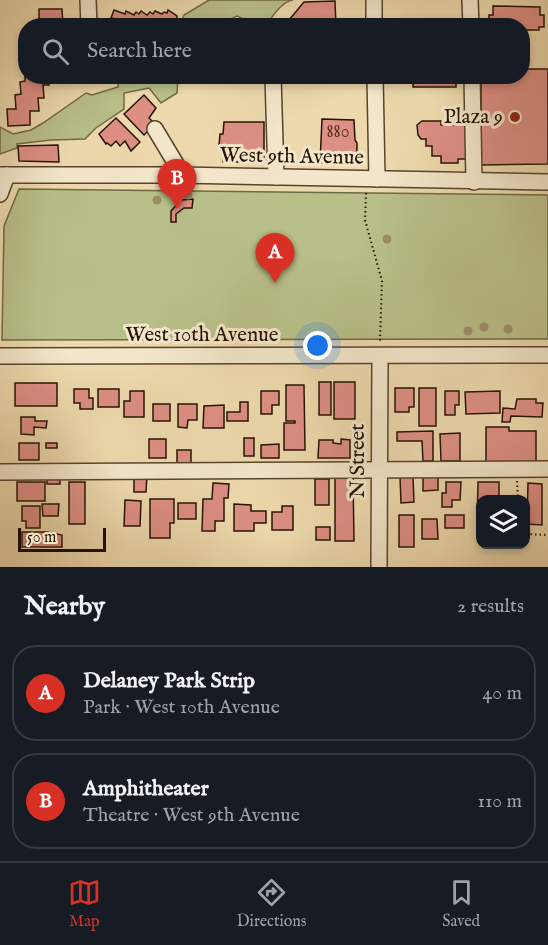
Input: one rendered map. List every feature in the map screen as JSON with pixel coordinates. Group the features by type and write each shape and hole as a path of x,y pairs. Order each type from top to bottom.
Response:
{"street":[{"path":"88,0 89,18"},
{"path":"374,0 374,18"},
{"path":"470,0 471,18"},
{"path":"273,84 276,177"},
{"path":"375,84 377,179"},
{"path":"472,84 474,182"},
{"path":"155,129 176,164 179,175"},
{"path":"0,194 3,175"},
{"name":"West 9th Avenue","path":"3,175 179,175 548,182"},
{"name":"West 10th Avenue","path":"0,356 548,356"},
{"name":"N Street","path":"379,567 380,356"},
{"path":"0,472 548,469"},
{"path":"368,567 388,567"}],"path":[{"path":"366,193 365,220 382,281 380,356"},
{"path":"517,469 518,495"},
{"path":"530,534 548,535"}],"green space":[{"path":"209,0 293,0 281,6 271,18 237,16 233,18 183,18"},
{"path":"118,84 178,84 177,93 161,103 149,88 124,93 124,109 96,128 85,139 17,144 17,148 0,154 0,127 13,134 31,130 86,93 92,95 118,87"},
{"path":"19,189 548,195 548,339 2,340 4,226"}],"building":[{"path":"335,1 336,18 291,18 304,2"},
{"path":"493,6 540,7 540,15 544,15 544,27 539,27 539,30 530,30 530,18 489,18 489,15 493,15"},
{"path":"39,9 62,9 63,18 39,18"},
{"path":"114,10 125,14 126,11 134,15 141,11 147,15 155,11 162,14 167,13 168,10 177,16 177,18 111,18"},
{"name":"Plaza 9","path":"530,69 548,69 548,164 481,165 481,84 530,84"},
{"path":"20,84 49,84 43,85 44,98 38,98 39,111 30,111 30,125 8,126 7,109 16,109 15,95 21,94"},
{"path":"413,84 456,84 456,87 413,87"},
{"path":"144,95 156,108 149,118 155,124 144,135 124,114"},
{"path":"116,118 140,142 131,151 125,141 120,146 116,141 111,146 106,144 99,134"},
{"path":"322,119 354,120 357,164 320,163"},
{"path":"422,121 441,121 441,125 468,125 467,159 458,159 458,163 441,163 441,156 432,156 432,146 426,146 426,139 421,139 418,135 417,125"},
{"path":"224,122 264,122 264,162 223,162 223,146 219,146"},
{"path":"58,145 59,162 19,161 18,146"},
{"path":"193,199 192,208 184,208 176,214 176,222 171,222 171,211 181,200"},
{"path":"319,382 331,382 331,415 319,415"},
{"path":"334,382 355,382 355,419 334,419"},
{"path":"15,383 57,383 57,406 15,406"},
{"path":"286,385 304,385 305,450 284,450 284,423 295,423 295,421 286,421"},
{"path":"395,388 414,388 414,407 409,407 409,412 395,412"},
{"path":"419,388 436,388 436,426 419,426"},
{"path":"74,389 89,389 89,398 93,398 93,409 80,409 80,403 74,403"},
{"path":"98,389 119,389 119,407 98,407"},
{"path":"130,391 144,391 144,417 124,417 124,401 130,401"},
{"path":"261,391 279,391 279,405 272,405 272,414 261,414"},
{"path":"445,391 459,391 459,405 455,405 455,415 445,415"},
{"path":"500,391 500,413 466,414 465,392"},
{"path":"517,399 536,399 536,403 543,403 542,417 511,416 510,422 502,422 503,408 515,409"},
{"path":"240,402 248,402 248,421 227,421 227,412 240,412"},
{"path":"153,404 170,404 170,421 153,421"},
{"path":"178,404 197,404 197,420 188,420 187,428 178,427"},
{"path":"224,405 224,428 203,428 204,406"},
{"path":"21,417 35,417 35,421 47,421 46,428 34,427 34,435 21,434"},
{"path":"486,427 509,427 509,431 536,431 536,467 486,467"},
{"path":"433,431 433,461 423,461 422,441 397,441 397,432"},
{"path":"460,433 460,461 441,461 440,434"},
{"path":"244,438 254,438 254,456 244,456"},
{"path":"149,439 166,439 166,458 149,458"},
{"path":"341,439 350,440 350,458 318,458 319,440 333,440 333,443 341,444"},
{"path":"19,443 39,443 39,460 19,460"},
{"path":"46,443 57,443 57,448 46,448"},
{"path":"279,444 279,458 261,458 261,445"},
{"path":"177,450 191,450 191,463 177,463"},
{"path":"134,475 147,475 146,492 134,492"},
{"path":"423,476 438,476 438,490 423,491"},
{"path":"47,477 60,477 60,484 47,484"},
{"path":"335,477 353,477 354,541 335,541"},
{"path":"400,477 413,477 414,502 401,503"},
{"path":"315,479 329,479 329,505 315,505"},
{"path":"17,482 45,482 45,501 17,501"},
{"path":"69,482 85,482 85,524 69,524"},
{"path":"446,482 461,482 460,500 452,500 452,507 442,507 442,493 446,493"},
{"path":"478,482 499,482 499,495 478,495"},
{"path":"213,483 229,484 228,498 224,498 224,521 215,521 215,531 202,531 203,499 212,499"},
{"path":"528,483 542,484 542,525 530,524 530,495 528,495"},
{"path":"150,499 174,499 174,523 170,523 170,538 150,538"},
{"path":"125,500 141,501 140,526 124,526"},
{"path":"178,503 196,503 196,519 178,519"},
{"path":"42,504 59,504 58,516 43,516"},
{"path":"234,504 251,505 251,511 266,511 266,523 254,523 254,531 234,531"},
{"path":"22,506 40,506 40,528 26,528 26,521 22,521"},
{"path":"282,506 293,506 293,530 272,530 272,512 282,512"},
{"path":"399,515 414,515 414,547 399,547"},
{"path":"445,515 464,515 464,528 445,528"},
{"path":"422,519 437,519 438,539 422,539"},
{"path":"316,527 330,527 330,540 316,540"},
{"path":"22,532 47,532 62,535 62,547 22,547"}],"place":[{"name":"Plaza 9","path":"515,117"},
{"name":"Amphitheater","path":"177,209"},
{"name":"Delaney Park Strip","path":"275,283"}]}
